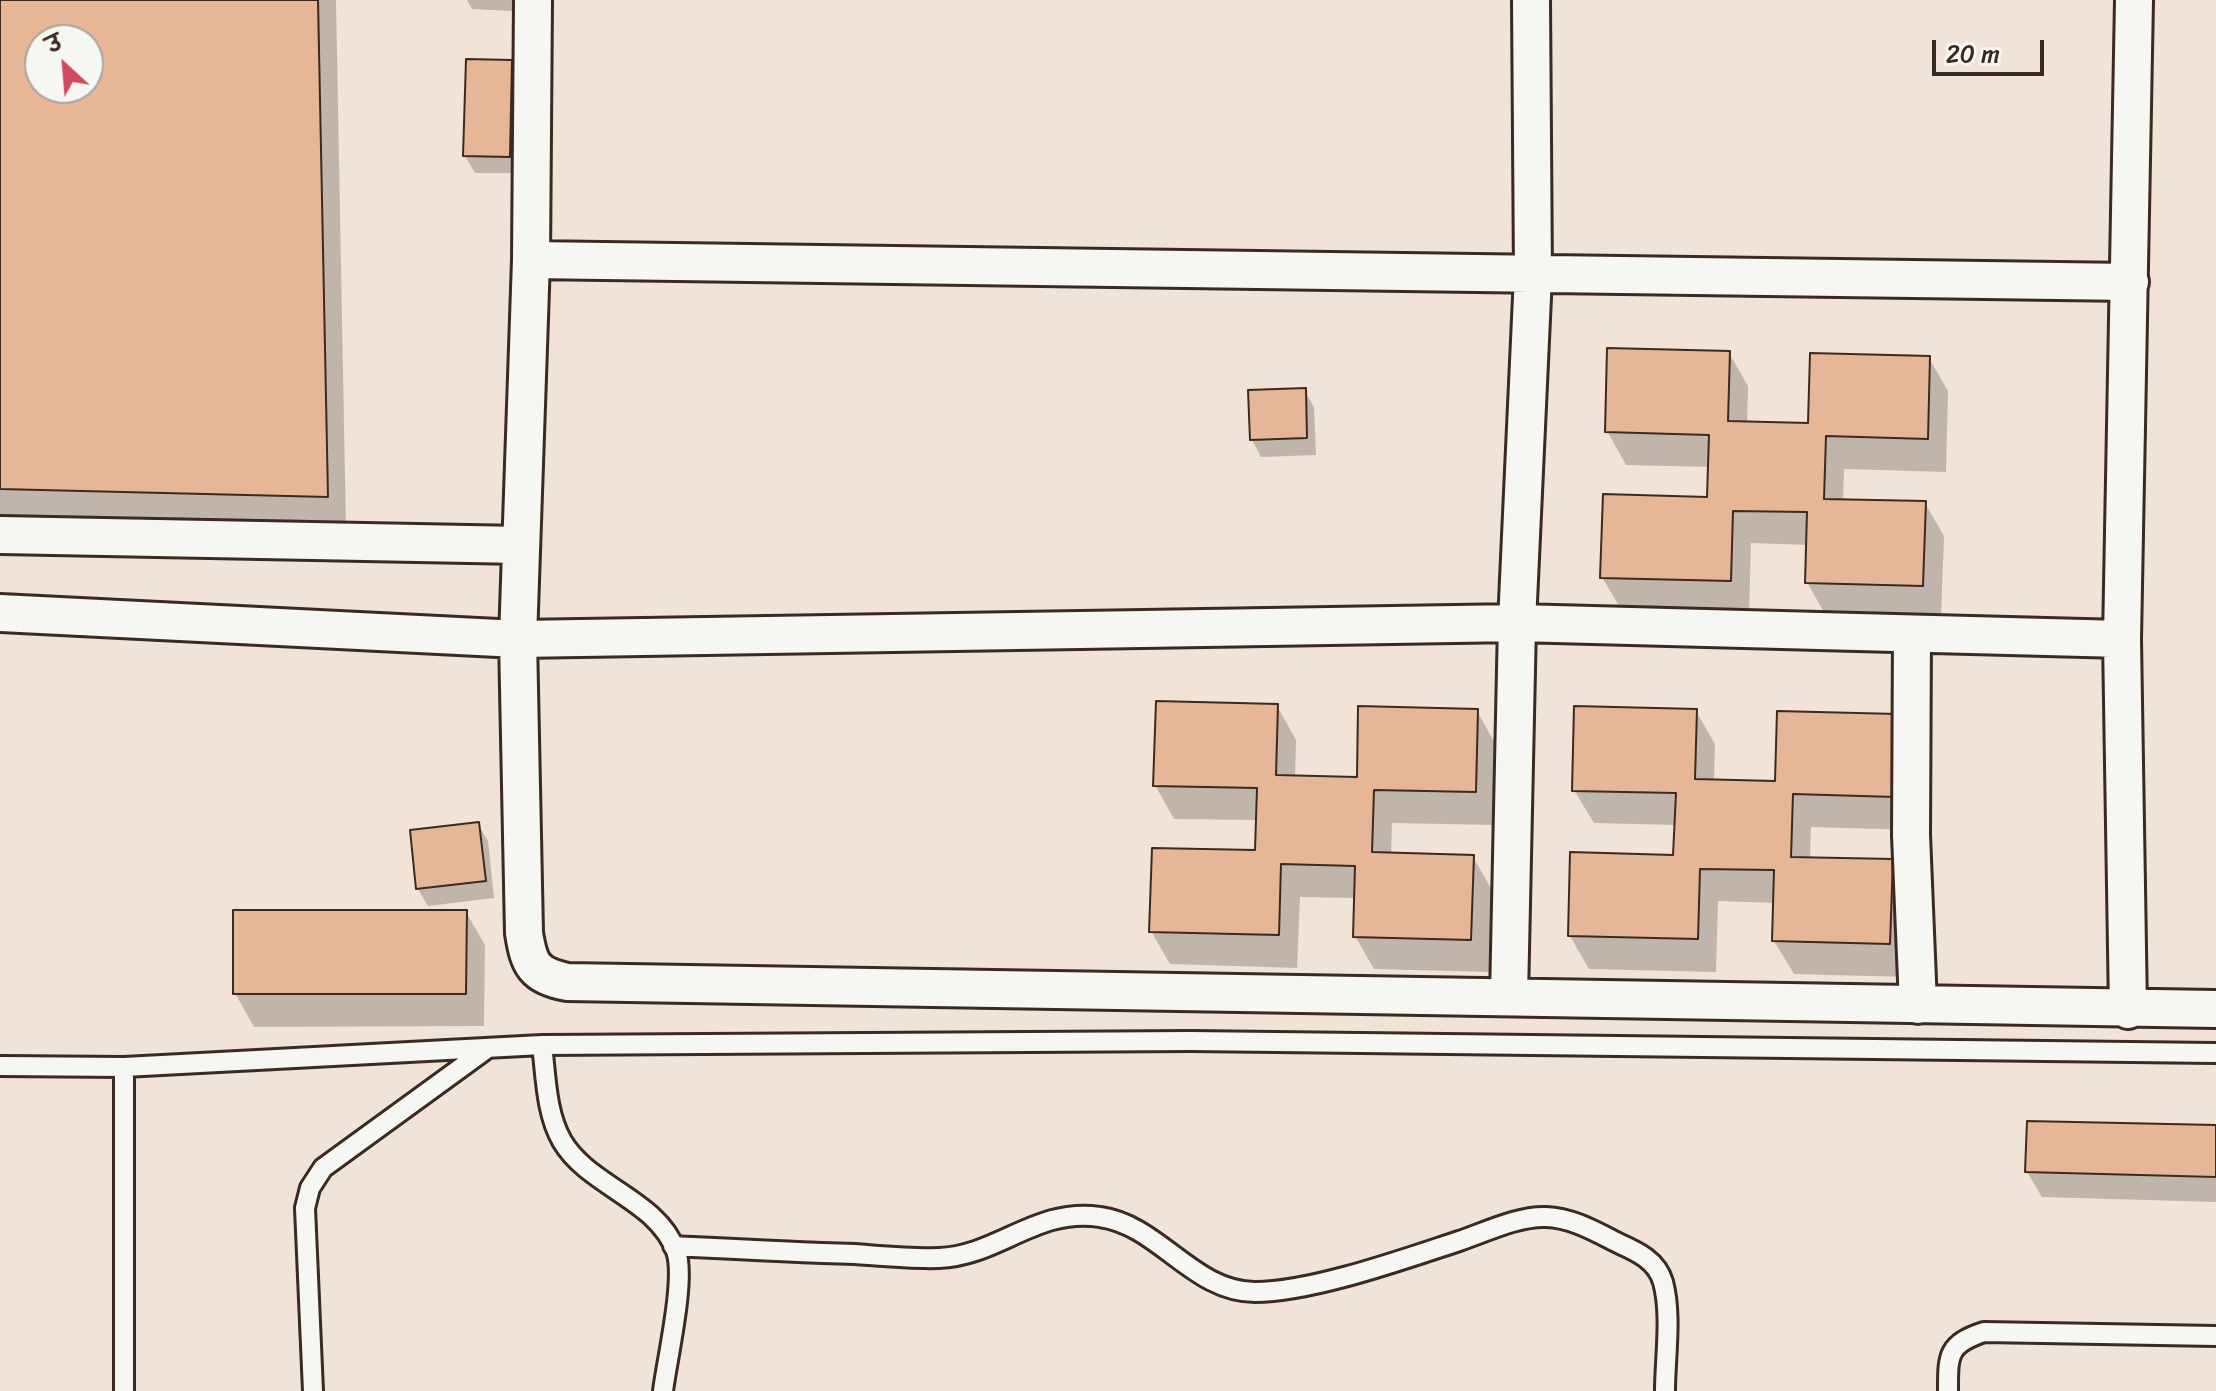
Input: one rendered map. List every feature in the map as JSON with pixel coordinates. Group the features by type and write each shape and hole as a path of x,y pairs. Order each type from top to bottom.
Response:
{"street":[{"path":"533,0 531,260 518,639 524,933 528,958 544,978 567,982 2128,1010 2216,1009"},
{"path":"1509,997 1517,623 1533,275 1531,0"},
{"path":"2128,1010 2122,639 2134,0"},
{"path":"531,260 2130,282"},
{"path":"0,535 521,545"},
{"path":"0,613 518,639 1517,623 2122,639"},
{"path":"1912,634 1911,835 1918,1005"}],"lane":[{"path":"0,1066 124,1067 542,1045 1190,1041 2216,1053"},
{"path":"542,1045 550,1110 562,1141 585,1168 653,1217 677,1253 677,1290 663,1391"},
{"path":"313,1391 305,1208 310,1188 323,1168 488,1048"},
{"path":"124,1067 124,1391"},
{"path":"673,1246 939,1258 983,1248 1042,1220 1099,1216 1125,1223 1211,1282 1230,1290 1254,1292 1280,1290 1399,1261 1509,1224 1544,1217 1571,1221 1638,1252 1656,1267 1663,1283 1665,1301 1665,1391"},
{"path":"1948,1391 1948,1356 1963,1339 1984,1332 2216,1336"}],"shaded area":[{"path":"0,0 2216,0 2216,1391 0,1391"}],"building":[{"path":"0,0 318,0 328,497 0,489"},
{"path":"466,59 512,60 510,157 463,156"},
{"path":"1607,348 1730,351 1728,421 1808,423 1810,353 1930,356 1928,439 1826,436 1824,499 1926,501 1923,586 1805,583 1807,512 1733,511 1731,581 1600,578 1603,494 1707,497 1709,435 1605,432"},
{"path":"1306,388 1307,438 1250,440 1248,390"},
{"path":"1156,701 1278,704 1276,775 1357,777 1358,706 1478,709 1476,792 1374,790 1372,852 1474,855 1471,940 1353,937 1355,866 1281,864 1279,935 1149,932 1152,848 1255,850 1257,788 1153,786"},
{"path":"1574,706 1697,709 1695,779 1775,781 1777,711 1897,714 1895,797 1793,794 1791,857 1893,859 1890,944 1772,941 1774,870 1700,869 1698,939 1568,936 1570,852 1673,855 1676,793 1572,791"},
{"path":"479,822 486,881 416,889 410,830"},
{"path":"233,910 467,910 466,994 233,994"},
{"path":"2027,1121 2216,1125 2216,1177 2025,1172"}]}
